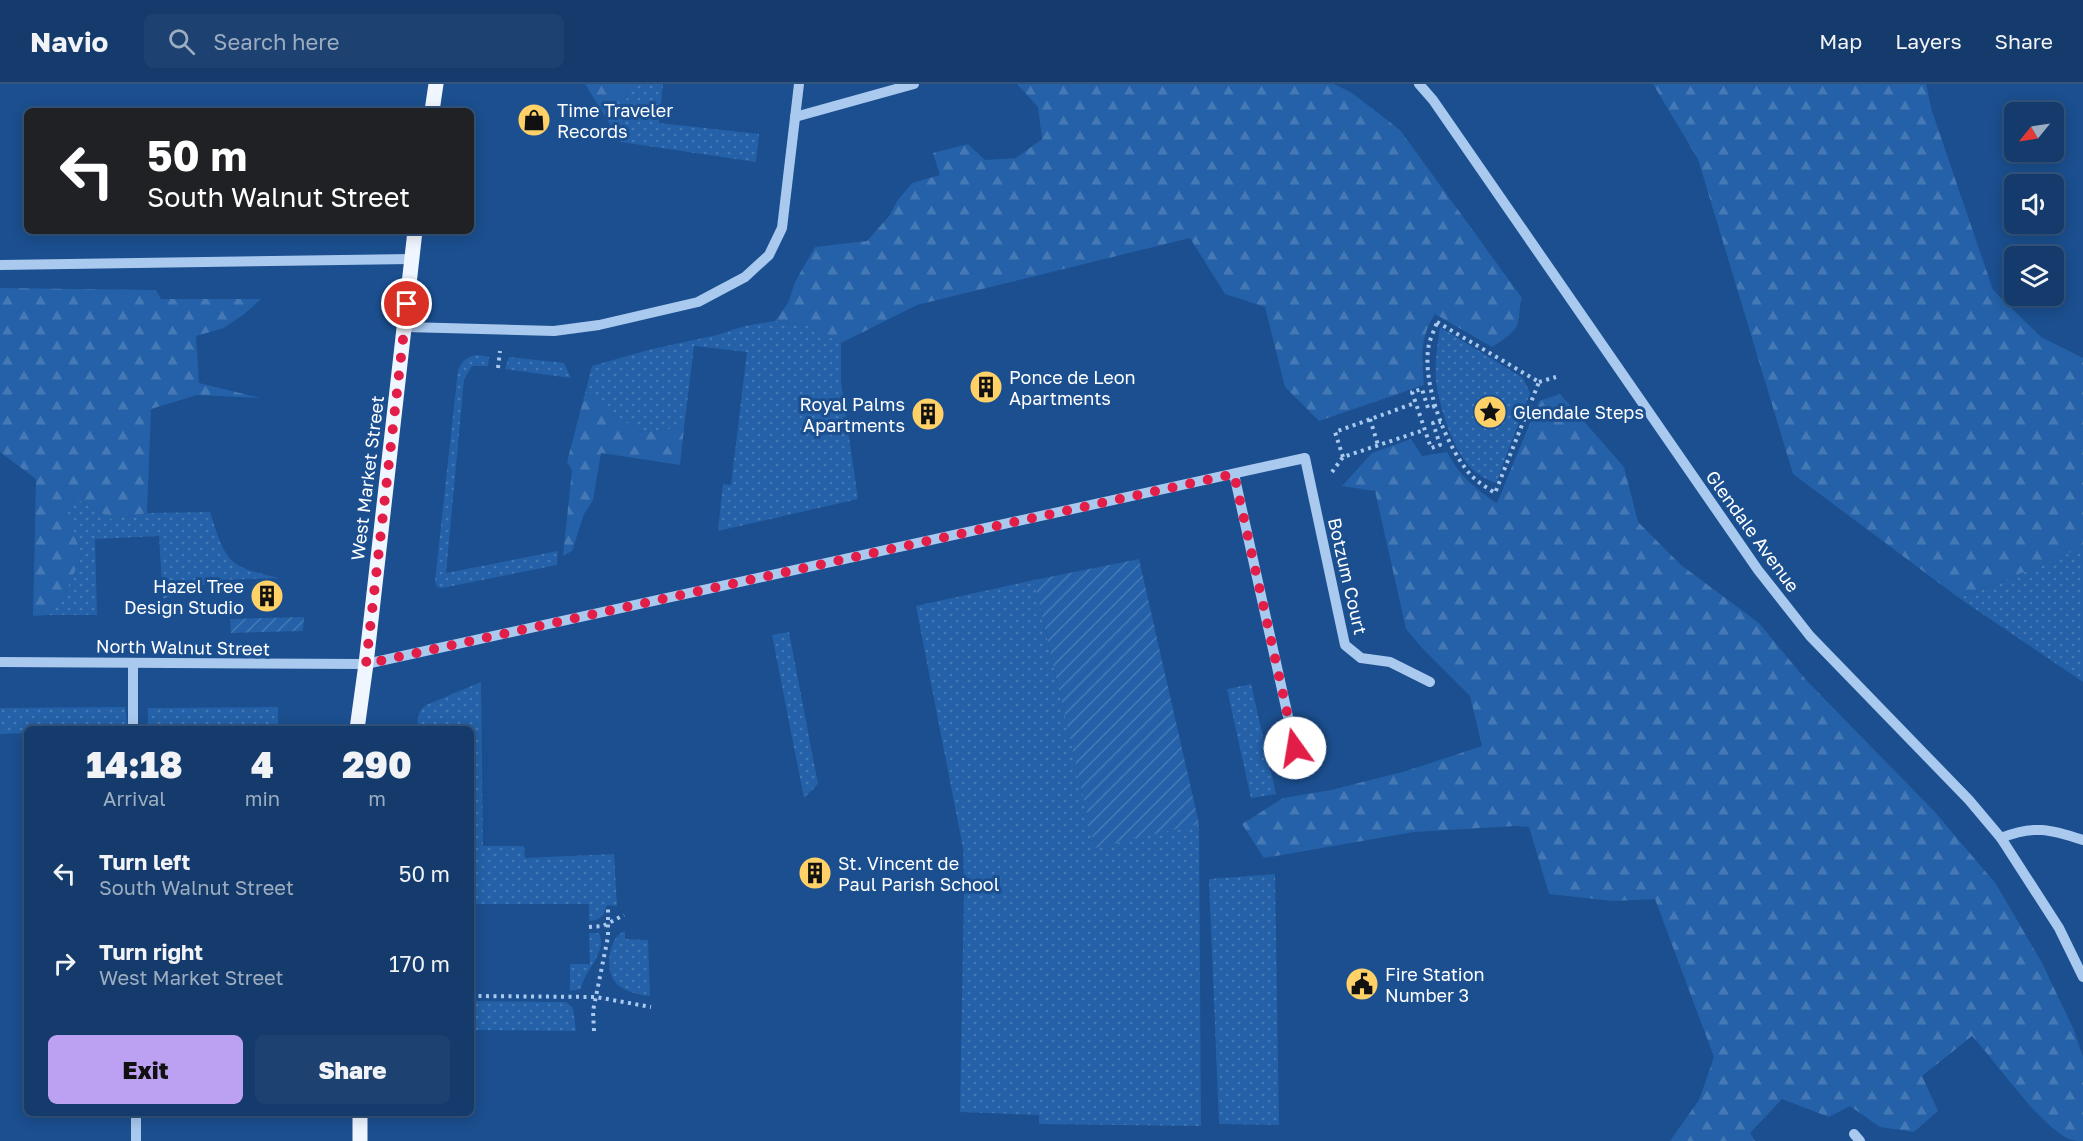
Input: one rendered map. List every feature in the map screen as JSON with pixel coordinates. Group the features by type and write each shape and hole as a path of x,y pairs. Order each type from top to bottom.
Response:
{"main road":[{"path":"432,108 436,84"},
{"name":"West Market Street","path":"357,726 415,234"},
{"path":"360,1116 360,1141"}],"street":[{"path":"405,327 554,331 608,324 698,303 745,277 769,255 782,228 799,84"},
{"path":"795,117 914,84"},
{"name":"Glendale Avenue","path":"1419,84 1433,100 1758,570 1810,636 1969,800 2001,838 2059,928 2083,976"},
{"path":"0,265 411,259"},
{"name":"North Walnut Street","path":"0,662 366,664 1305,458"},
{"name":"Botzum Court","path":"1305,458 1345,645 1361,658 1390,663 1430,682"},
{"path":"1234,474 1295,748"},
{"path":"133,663 133,726"},
{"path":"2001,838 2020,830 2039,829 2063,833 2083,840"},
{"path":"136,1116 136,1141"}],"path":[{"path":"1539,382 1437,322 1429,344 1428,358 1430,382 1441,422 1466,469 1482,485 1495,493 1539,382 1556,376"},
{"path":"1436,406 1428,408 1422,389 1412,392 1431,448 1440,445 1433,423 1441,422"},
{"path":"1415,403 1335,432 1343,457 1424,430"},
{"path":"1370,419 1378,445"},
{"path":"594,1031 593,1011 608,937 608,904"},
{"path":"589,927 609,924 624,915"},
{"path":"474,996 596,997 651,1007"}],"green space":[{"path":"585,84 628,84 621,142"},
{"path":"628,84 663,84 659,123 759,134 756,162 621,142"},
{"path":"1017,84 1334,84 1352,93 1400,130 1522,298 1518,323 1514,330 1492,347 1435,314 1424,340 1422,357 1424,385 1319,421 1285,387 1265,307 1225,294 1190,238 917,305 841,343 806,325 775,321 788,303 795,282 815,247 867,241 890,215 897,201 912,183 940,175 933,153 968,144 985,160 1016,158 1042,139 1038,107"},
{"path":"1653,84 1926,84 1932,111 1993,290 2004,301 2004,306 2009,306 2041,337 2083,358 2083,547 1959,598 1793,474 1698,159"},
{"path":"0,288 156,290 161,299 261,299 224,328 196,336 199,383 260,398 197,395 151,409 147,513 112,519 74,497 67,515 82,556 63,597 48,615 33,616 36,479 0,452"},
{"path":"775,321 806,325 841,343 841,382 858,499 718,531 723,484 731,485 747,352 694,346 684,428 642,432 615,416 585,393 592,366 745,326"},
{"path":"1440,327 1523,378 1530,393 1496,483 1481,476 1469,466 1453,441 1438,393 1436,377"},
{"path":"479,355 489,357 488,366 472,366 464,380 446,573 558,551 557,565 442,588 437,587 435,581 458,370 466,359"},
{"path":"509,357 564,363 571,378 505,369"},
{"path":"585,393 615,416 642,432 684,428 680,465 601,453 593,500 584,514 572,551 563,556 572,470 567,462"},
{"path":"1560,394 1624,467 1638,522 1681,565 1759,623 1806,680 1934,811 1996,884 2042,963 2074,1030 2083,1057 2083,1141 2069,1139 2045,1121 1972,1036 1922,1076 1938,1111 1914,1132 1880,1127 1850,1106 1829,1117 1782,1099 1750,1133 1755,1141 1670,1141 1699,1100 1714,1057 1655,899 1613,901 1549,894 1529,827 1414,832 1264,858 1242,824 1283,798 1331,790 1406,771 1482,746 1470,696 1406,629 1375,491 1342,486 1372,453 1411,439 1422,456 1447,452 1468,481 1497,503 1539,401"},
{"path":"74,497 112,519 147,513 210,512 220,542 231,560 249,570 280,578 218,580 163,599 159,536 95,539 97,615 48,615 63,597 82,556 67,515"},
{"path":"2083,547 2083,682 1959,598"},
{"path":"1139,559 1199,824 1095,848 1034,580"},
{"path":"1034,580 1095,847 1199,824 1201,1126 1039,1124 1039,1115 960,1112 963,848 916,606"},
{"path":"304,617 303,631 231,633 230,619"},
{"path":"789,632 818,784 804,798 772,635"},
{"path":"481,682 483,846 524,846 525,858 614,854 617,906 607,905 599,918 589,921 589,904 474,904 474,726 417,726 419,713 426,705"},
{"path":"1251,684 1276,794 1251,798 1227,689"},
{"path":"125,707 128,726 24,726 24,733 0,734 0,708"},
{"path":"278,707 278,726 148,726 148,708"},
{"path":"1275,874 1279,1125 1219,1124 1209,879"},
{"path":"625,931 625,939 648,940 650,996 626,990 615,982 612,976 609,962 612,946 619,934"},
{"path":"589,933 599,933 600,948 581,989 570,991 570,964 590,964"},
{"path":"474,1001 566,1002 573,1008 576,1031 474,1030"}],"place":[{"name":"Time Traveler Records","path":"534,120"},
{"name":"Ponce de Leon Apartments","path":"986,387"},
{"name":"Glendale Steps","path":"1490,412"},
{"name":"Royal Palms Apartments","path":"928,414"},
{"name":"Hazel Tree Design Studio","path":"267,596"},
{"name":"St. Vincent de Paul Parish School","path":"815,873"},
{"name":"Fire Station Number 3","path":"1362,984"}],"route":[{"path":"407,304 366,664 1234,474 1295,748"}]}
